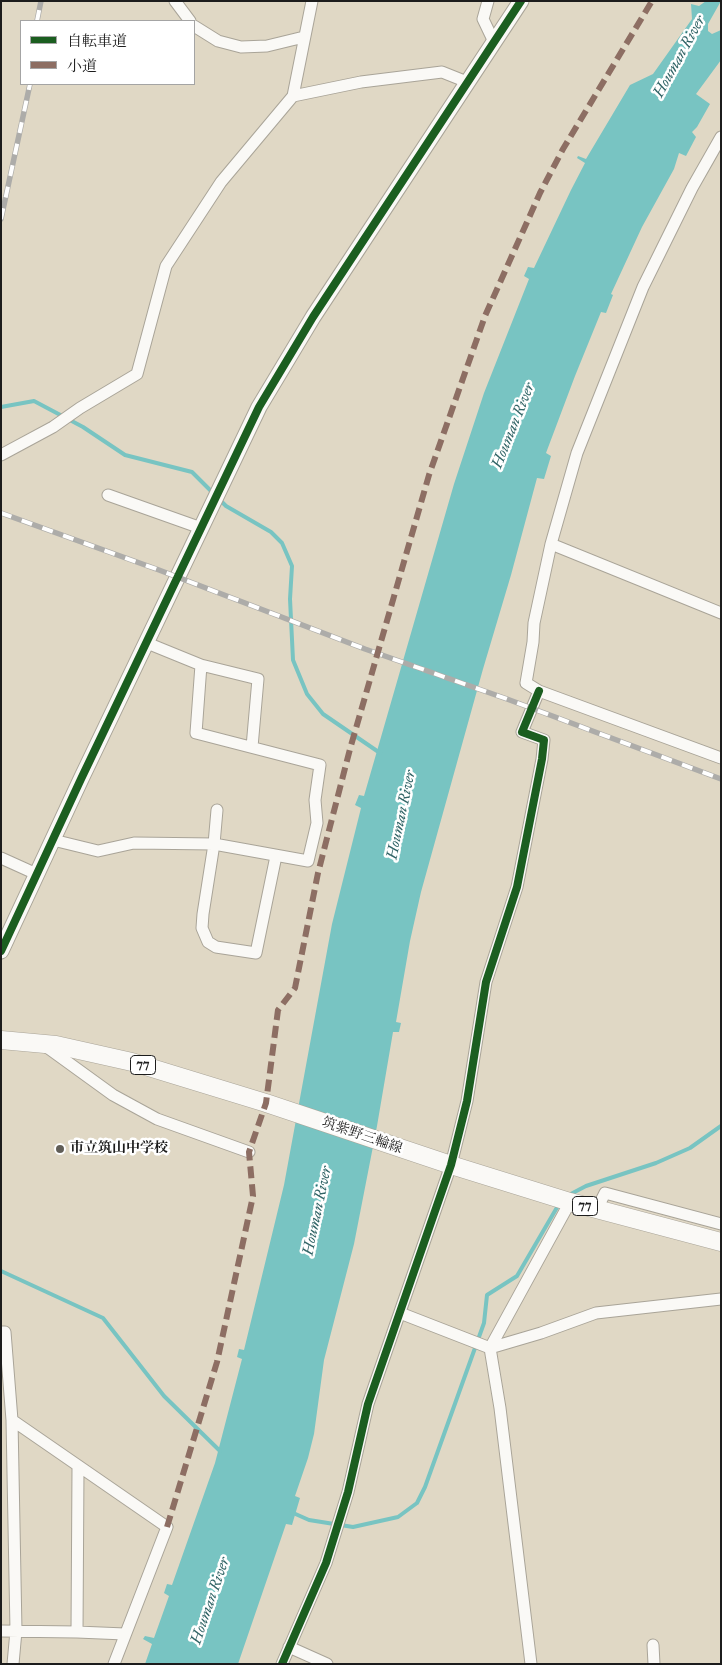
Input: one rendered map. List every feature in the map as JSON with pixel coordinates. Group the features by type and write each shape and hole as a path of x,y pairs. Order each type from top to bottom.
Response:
{"main road":[{"name":"筑紫野三輪線","path":"1,1040 72,1048 132,1062 281,1108 451,1165 570,1202 721,1242"}],"street":[{"path":"175,1 189,20"},
{"path":"1,456 55,426 73,412 137,374 166,266 221,182 293,96 312,1"},
{"path":"488,1 483,19 494,42"},
{"path":"1,951 259,407 313,317 521,1"},
{"path":"195,27 218,41 242,47 267,46 304,37"},
{"path":"293,96 362,82 442,72 467,82"},
{"path":"721,137 692,188 643,287 577,453 551,544 534,623 533,642 526,683 538,691 721,758"},
{"path":"108,496 201,528"},
{"path":"551,544 721,613"},
{"path":"147,643 202,665 258,679 252,747"},
{"path":"53,840 98,851 134,843 214,844 308,861 317,823 315,800 320,765 196,733 202,665"},
{"path":"282,1664 326,1563 348,1492 368,1404 451,1165 467,1101 486,982 517,887 542,759 544,740 522,732 538,691"},
{"path":"217,810 202,928 208,942 216,947 256,952 276,856"},
{"path":"1,858 32,872"},
{"path":"41,1043 114,1095 157,1119 249,1152"},
{"path":"597,1209 605,1193 721,1224"},
{"path":"532,1664 500,1408 490,1348 570,1202"},
{"path":"400,1313 490,1348 541,1333 596,1313 721,1299"},
{"path":"1,1332 5,1332 12,1420 16,1631 12,1664"},
{"path":"12,1420 78,1468 167,1527 114,1664"},
{"path":"77,1632 78,1468"},
{"path":"1,1632 124,1634"},
{"path":"653,1644 654,1664"},
{"path":"288,1647 327,1664"}],"water":[{"name":"Houman River","path":"706,1 721,1 708,24 708,31 712,34 721,30 721,60 696,94 710,104 697,127 692,132 696,137 686,156 679,153 674,169 642,227 611,294 613,295 606,313 601,312 546,453 551,456 544,479 537,478 421,892 410,941 396,1022 401,1023 399,1032 393,1032 354,1244 324,1360 314,1434 295,1496 300,1498 292,1525 286,1524 238,1664 145,1664 152,1644 143,1639 145,1636 154,1638 169,1596 164,1593 167,1584 172,1585 215,1463 242,1359 237,1357 239,1349 244,1350 284,1185 332,924 361,808 355,805 359,795 364,796 454,484 484,393 529,279 524,276 528,267 534,268 585,163 577,158 578,156 586,159 630,85 653,74 692,19 691,4 699,6"}],"waterway":[{"path":"1,407 34,401 83,427 125,455 192,472 213,493"},
{"path":"219,499 226,506 271,532 282,543 292,566 290,599 293,660 307,694 323,714 380,753"},
{"path":"567,1196 586,1186 656,1163 690,1148 721,1126"},
{"path":"291,1512 309,1520 353,1527 398,1517 417,1503 425,1487 484,1323 487,1295 517,1276 559,1204"},
{"path":"1,1271 103,1318 164,1396 220,1451"}],"railway":[{"path":"37,20 41,1"},
{"path":"1,219 30,85"},
{"path":"1,513 721,779"}],"marked path":[{"path":"167,1527 217,1362 253,1196 249,1152 266,1103 278,1010 295,988 318,873 350,749 429,475 485,316 540,193 563,149 652,1"}],"cycle path":[{"path":"1,951 259,407 313,317 521,1"},
{"path":"282,1664 326,1563 348,1492 368,1404 451,1165 467,1101 486,982 517,887 542,759 544,740 522,732 539,691"}],"place":[{"name":"市立筑山中学校","path":"60,1149"}]}
